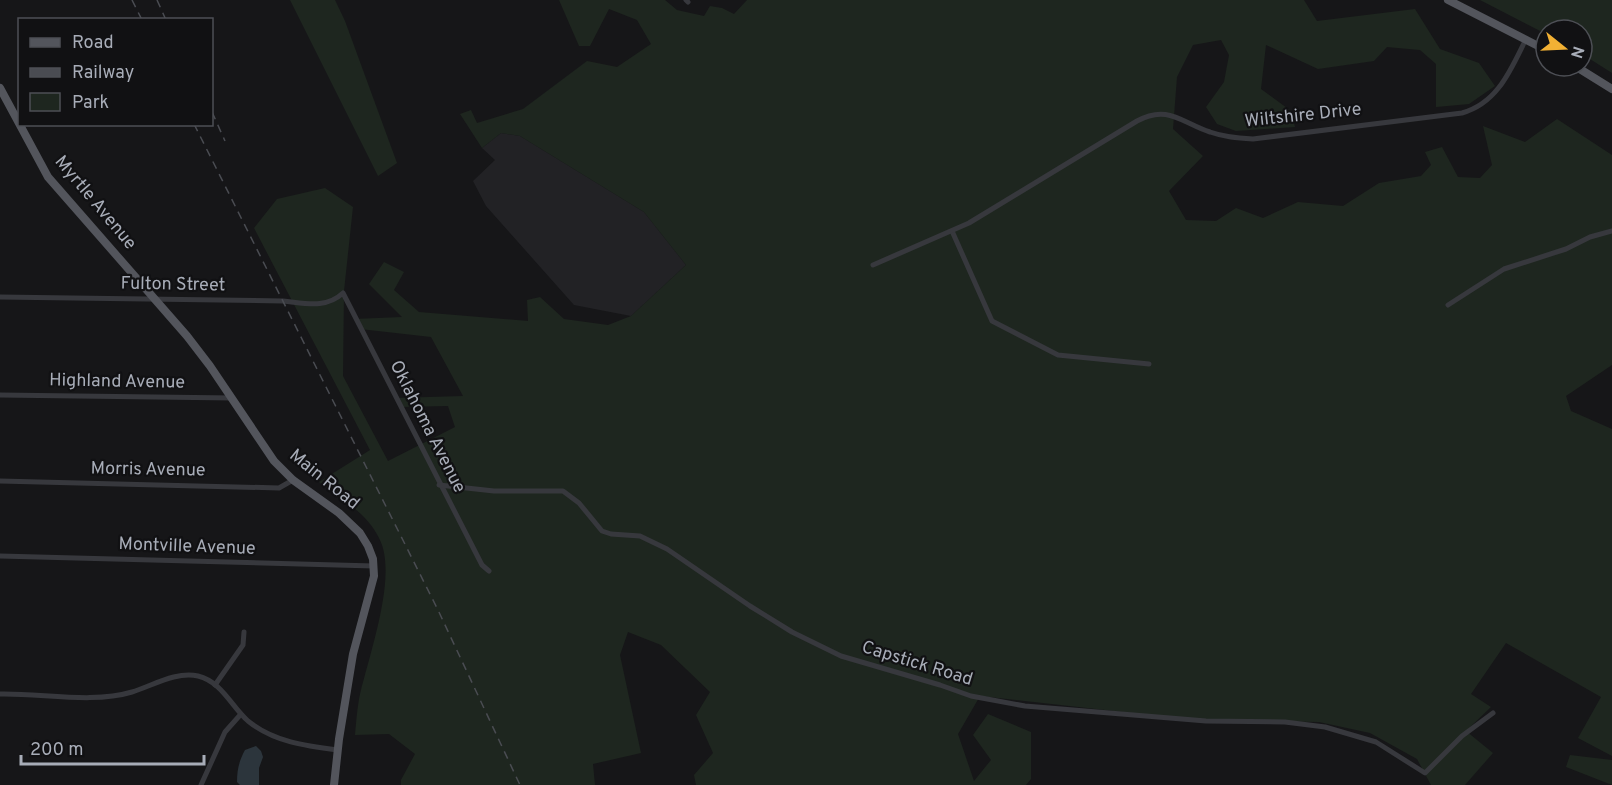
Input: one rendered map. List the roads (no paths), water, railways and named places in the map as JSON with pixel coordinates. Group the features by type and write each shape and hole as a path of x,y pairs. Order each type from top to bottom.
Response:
{"main road":[{"path":"1448,0 1534,43"},
{"path":"1594,78 1612,90"},
{"name":"Myrtle Avenue","path":"0,88 18,121"},
{"name":"Myrtle Avenue","path":"20,126 48,177 158,300"},
{"name":"Main Road","path":"158,300 205,358 274,461 292,480 352,524 368,546 374,566"},
{"path":"334,785 353,654 374,576 374,566"}],"street":[{"name":"Wiltshire Drive","path":"873,266 969,223 1150,116 1171,115 1207,132 1223,136 1252,138 1470,111 1488,100 1500,88 1526,39"},
{"path":"952,231 992,321 1058,355 1149,364"},
{"path":"1448,305 1504,269 1612,231"},
{"name":"Fulton Street","path":"0,297 283,301 320,304 332,302 343,293"},
{"name":"Oklahoma Avenue","path":"343,293 482,565 489,571"},
{"name":"Highland Avenue","path":"0,395 233,398"},
{"name":"Morris Avenue","path":"0,481 279,488 292,480"},
{"name":"Capstick Road","path":"440,485 494,491 563,491 579,503 602,531 640,537 667,549 792,632 841,656 992,702 1198,721 1285,722 1325,727 1376,742 1425,773 1462,736 1493,713"},
{"name":"Montville Avenue","path":"0,556 374,566"},
{"path":"216,685 243,645 244,632"},
{"path":"0,694 105,697 130,693 187,675 199,676 216,685 241,714 254,725 276,738 305,746 338,750"},
{"path":"201,785 225,732 241,714"}],"railway":[{"path":"132,0 141,18"},
{"path":"157,0 165,18"},
{"path":"213,114 225,141"},
{"path":"195,126 438,610 520,785"}]}
